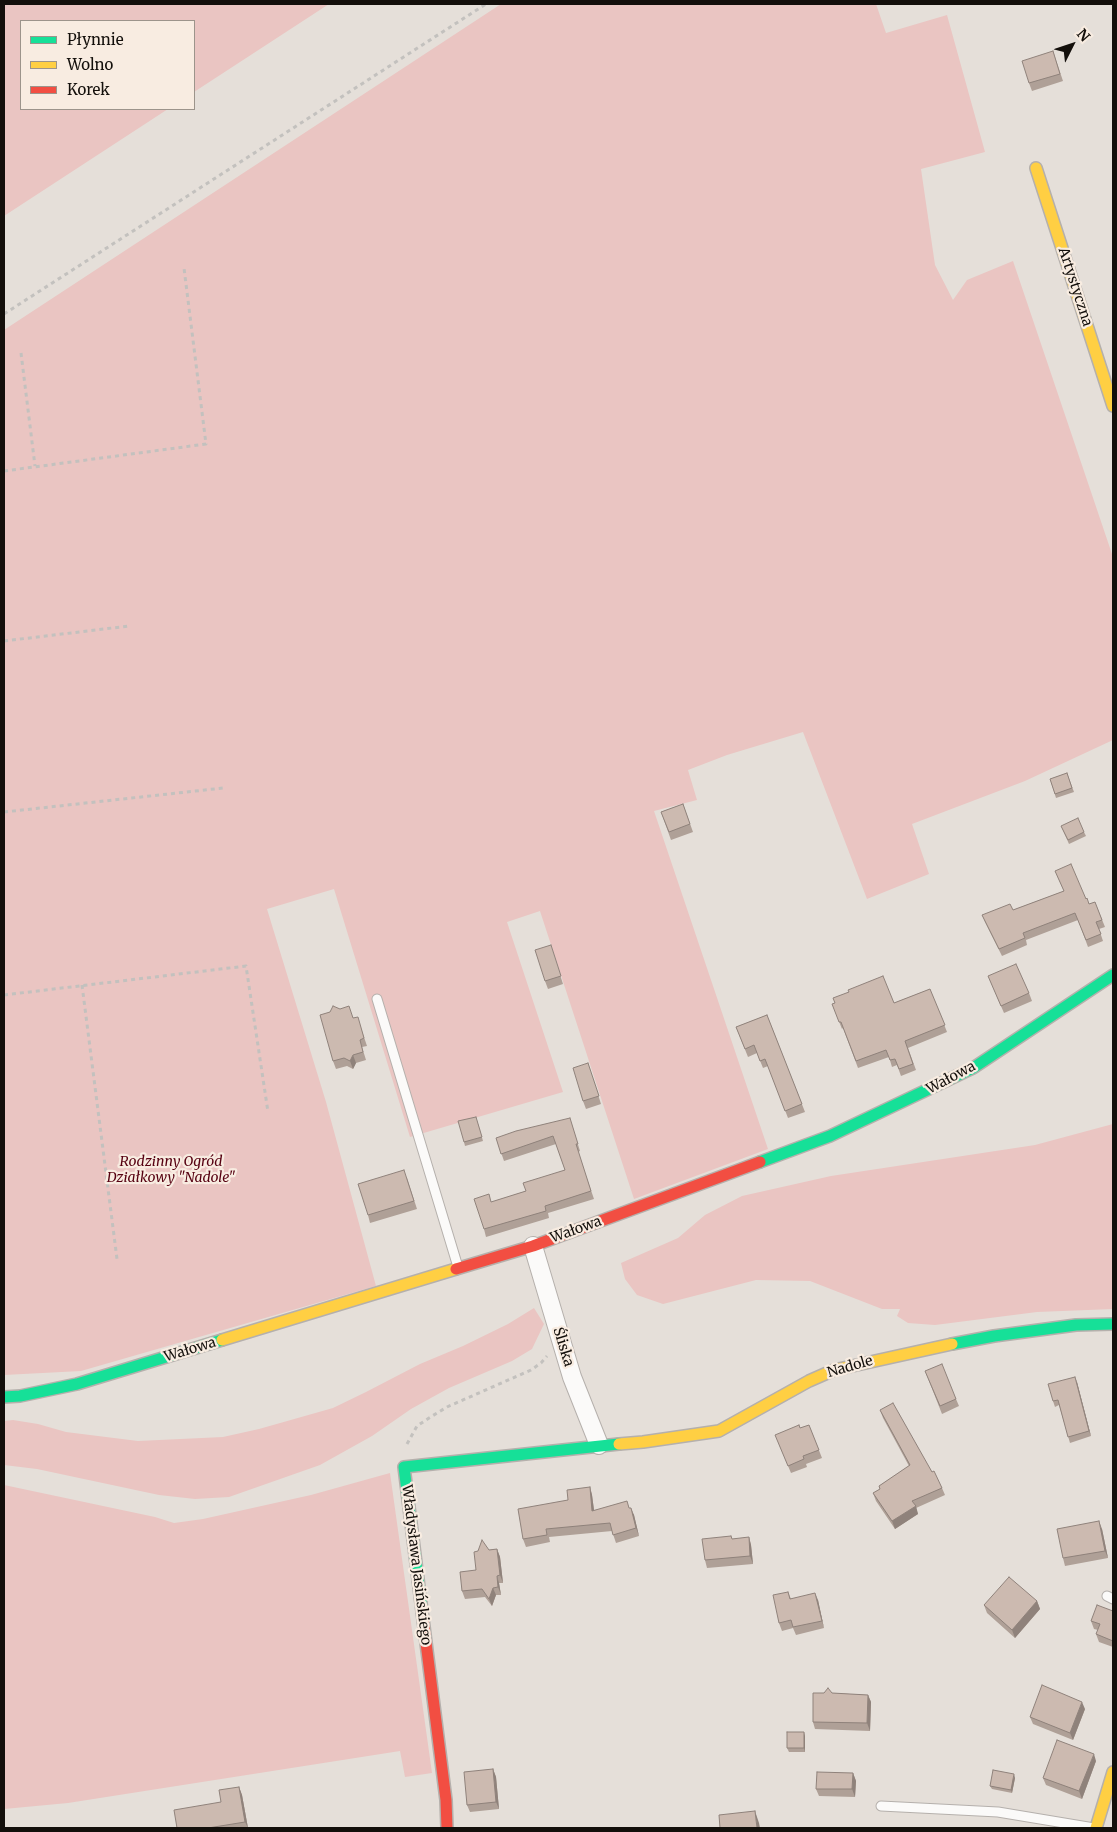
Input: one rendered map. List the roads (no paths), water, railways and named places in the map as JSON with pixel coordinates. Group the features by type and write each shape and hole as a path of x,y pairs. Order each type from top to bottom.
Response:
{"street":[{"name":"Artystyczna","path":"1036,168 1113,406"},
{"name":"Wałowa","path":"4,1397 20,1396 77,1384 458,1270 533,1246 830,1136 973,1068 1113,975"},
{"name":"Śliska","path":"533,1246 572,1377 598,1445"},
{"name":"Nadole","path":"598,1445 643,1442 719,1431 825,1374 897,1355 994,1336 1076,1325 1113,1324"},
{"name":"Władysława Jasińskiego","path":"447,1828 446,1800 404,1467 598,1445"},
{"path":"1095,1828 1113,1772"}],"lane":[{"path":"377,999 458,1270"},
{"path":"881,1806 998,1812 1095,1828"}],"park label":[{"name":"Rodzinny Ogród Działkowy \"Nadole\"","path":"171,1170"}]}
